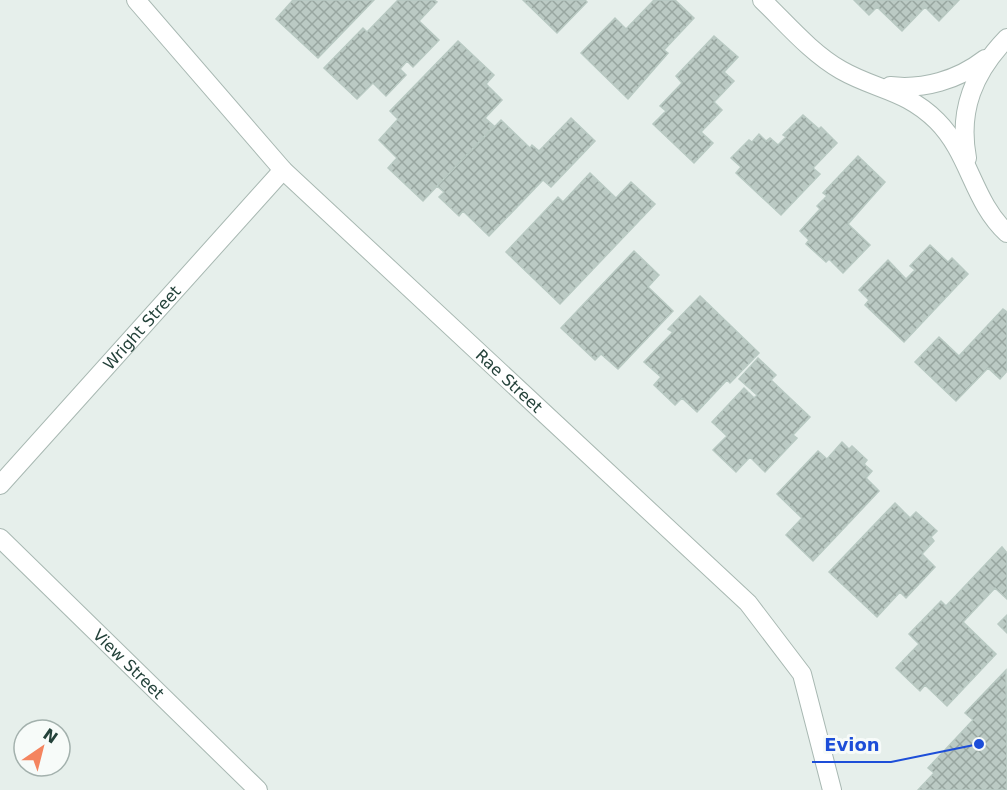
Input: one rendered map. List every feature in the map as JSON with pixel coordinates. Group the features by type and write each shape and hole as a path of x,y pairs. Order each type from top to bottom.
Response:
{"street":[{"name":"Rae Street","path":"136,0 283,170 747,603 802,674 832,790"},
{"path":"762,0 840,69 906,97 930,115 956,144 981,200 1007,233"},
{"path":"872,82 903,87 936,83 969,70 991,54 1007,38"},
{"path":"970,171 965,140 967,107 974,83 991,54"},
{"name":"Wright Street","path":"0,485 283,170"},
{"name":"View Street","path":"0,538 258,790"}],"building":[{"path":"293,0 374,0 318,58 276,19"},
{"path":"398,0 434,0 437,2 419,21 439,40 413,67 407,61 400,69 406,75 386,96 373,83 357,99 324,68 363,28 367,32"},
{"path":"523,0 585,0 587,2 557,33"},
{"path":"654,0 675,0 694,18 664,50 668,53 628,99 581,53 615,18 626,29"},
{"path":"854,0 959,0 939,21 925,7 902,31 877,7 869,15"},
{"path":"714,36 738,57 724,72 734,81 714,102 722,110 701,132 713,143 694,163 653,124 666,111 660,106 682,83 676,76"},
{"path":"458,41 494,75 486,84 502,100 485,118 494,126 423,201 388,168 397,158 379,140 398,119 390,111"},
{"path":"803,115 819,129 821,127 837,143 813,168 820,174 781,215 736,173 741,167 731,158 749,140 752,142 759,134 766,141 770,138 778,145 786,137 783,135"},
{"path":"571,118 595,141 551,187 543,180 489,236 463,211 459,216 439,197 444,192 437,186 501,120 530,148 532,145 539,151"},
{"path":"858,156 885,182 848,224 870,245 843,273 829,259 826,262 806,244 809,240 800,231 820,209 817,206 827,196 823,193"},
{"path":"590,173 616,198 631,182 655,204 560,304 506,252 558,197 563,202"},
{"path":"930,245 948,262 952,258 968,274 904,342 865,305 869,300 859,290 888,260 906,279 915,270 910,266"},
{"path":"634,251 659,275 648,287 673,311 618,369 601,354 595,360 561,328"},
{"path":"700,296 759,353 730,383 727,380 697,412 682,398 675,405 654,385 661,377 644,362 673,332 668,329"},
{"path":"1003,309 1007,312 1007,371 1000,379 988,368 956,401 915,362 939,337 959,356"},
{"path":"758,358 776,375 771,380 810,417 793,435 797,438 765,472 750,457 736,472 713,450 727,436 712,422 744,388 754,398 757,395 739,379"},
{"path":"842,442 849,449 852,446 867,460 864,464 872,471 866,478 879,491 813,561 786,535 802,518 777,494 818,451 827,459"},
{"path":"895,503 910,518 916,512 937,531 931,537 934,541 922,554 935,567 906,598 900,592 877,617 829,572"},
{"path":"1002,547 1007,553 1007,599 995,588 963,622 996,654 947,706 925,685 920,691 896,668 919,644 909,634 941,601 946,606"},
{"path":"1007,615 1007,633 998,624"},
{"path":"1006,670 1007,790 918,790 934,773 928,768 973,720 965,713"}],"place":[{"name":"Evion","path":"979,744"}]}
